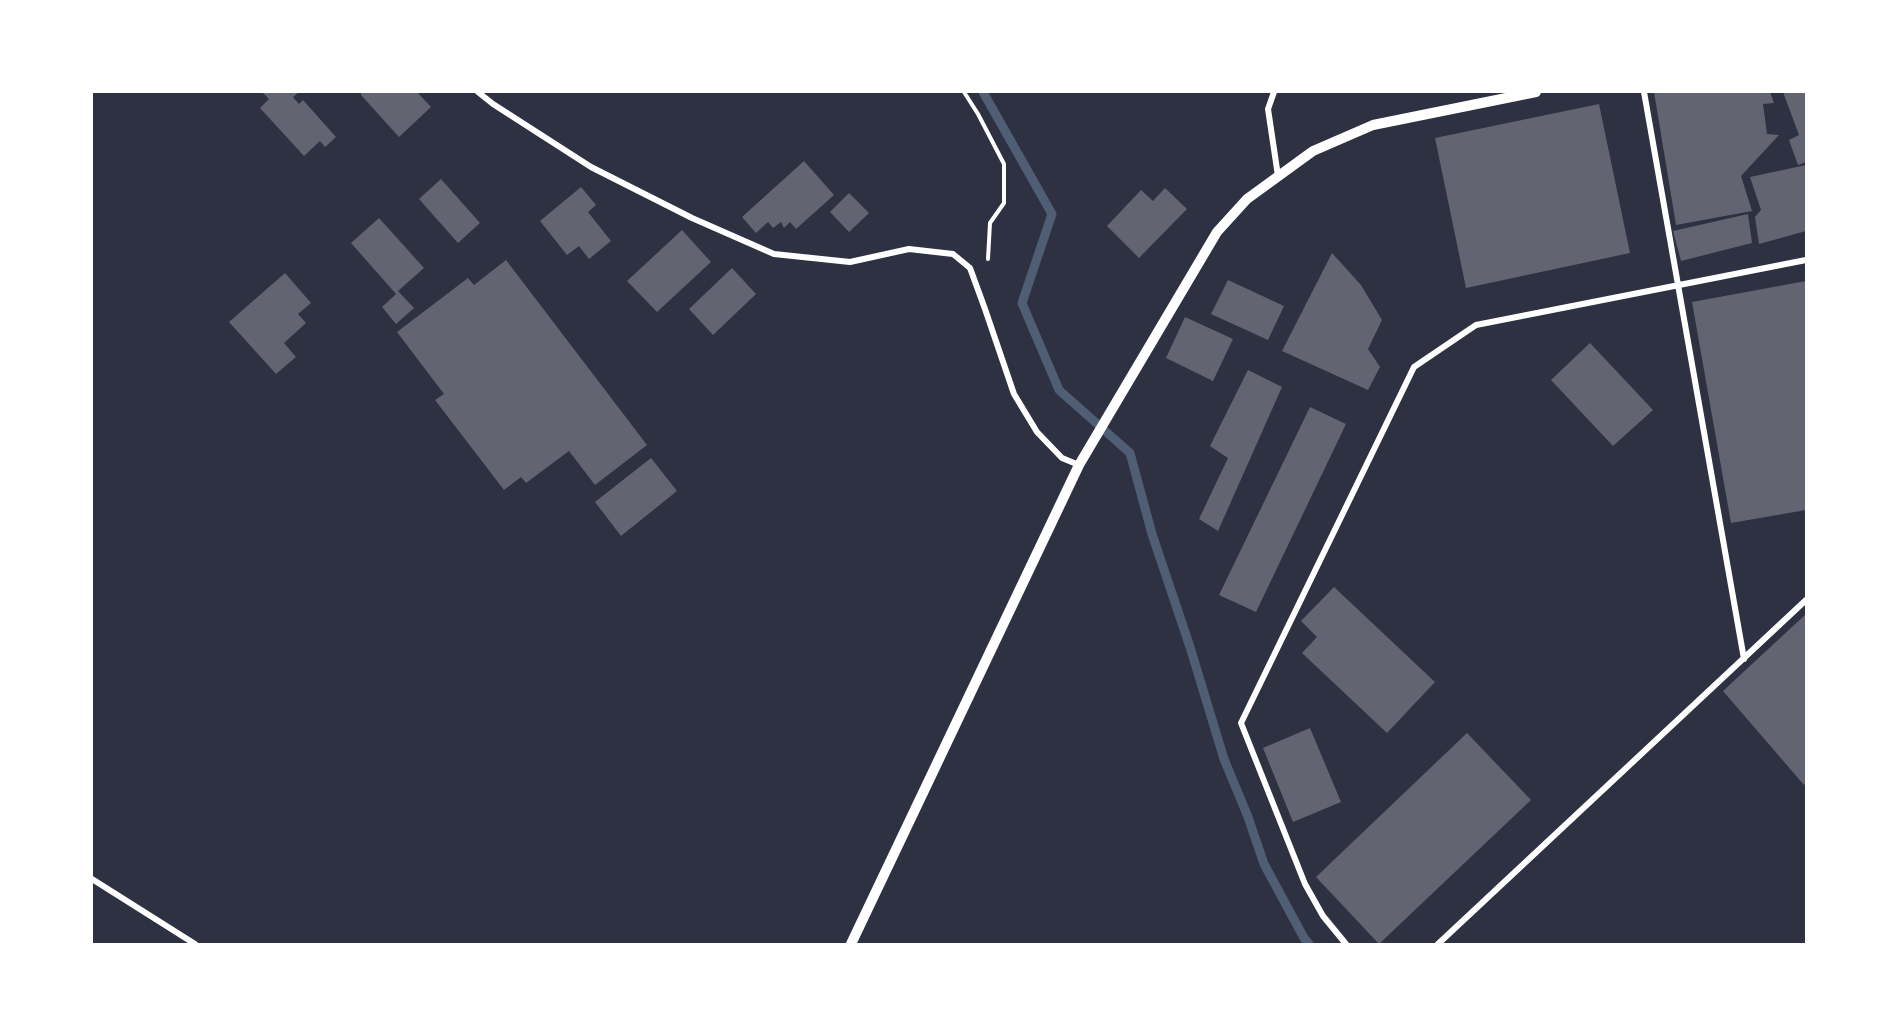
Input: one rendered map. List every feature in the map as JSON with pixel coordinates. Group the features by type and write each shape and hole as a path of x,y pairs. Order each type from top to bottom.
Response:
{"street":[{"path":"479,92 493,104 591,167 692,218 774,254 850,262 909,249 953,254 969,268 986,309 1014,394 1037,432 1062,458 1079,465"},
{"path":"1274,92 1268,109 1278,176"},
{"path":"851,945 1079,465 1217,232 1247,199 1312,151 1372,125 1536,92"},
{"path":"1644,92 1744,659"},
{"path":"1346,945 1323,916 1305,884 1241,723 1414,367 1476,324 1806,260"},
{"path":"1438,945 1806,600"},
{"path":"92,879 195,945"}],"path":[{"path":"963,92 978,114 1004,164 1004,203 990,223 988,266"}],"building":[{"path":"262,92 299,92 293,97 299,104 303,100 336,137 325,147 320,141 304,156 260,108 269,99"},
{"path":"361,92 417,92 431,107 399,137 361,95"},
{"path":"1654,92 1770,92 1774,103 1763,104 1767,134 1779,135 1741,176 1752,211 1676,225"},
{"path":"1783,92 1806,92 1806,162 1798,165 1789,140 1799,135"},
{"path":"1599,104 1630,253 1466,288 1435,138"},
{"path":"804,161 834,195 796,229 790,222 784,228 781,222 773,228 768,222 756,233 742,217"},
{"path":"1806,165 1806,231 1759,244 1755,217 1761,210 1750,177"},
{"path":"441,179 480,223 458,243 419,199"},
{"path":"581,187 596,205 588,212 611,241 589,259 579,246 567,255 540,221"},
{"path":"1165,188 1187,209 1139,258 1107,226 1141,190 1153,201"},
{"path":"849,193 869,213 849,232 830,212"},
{"path":"1748,214 1752,243 1681,261 1673,231"},
{"path":"379,218 424,268 398,291 414,308 396,324 382,307 396,294 351,243"},
{"path":"682,230 711,262 657,312 627,281"},
{"path":"1332,253 1361,285 1382,320 1368,349 1380,367 1368,390 1282,351"},
{"path":"506,260 647,445 595,485 569,451 526,483 521,477 504,490 435,400 444,394 397,332 468,278 474,285"},
{"path":"732,268 756,294 713,335 689,309"},
{"path":"285,273 311,303 298,314 306,323 284,343 296,357 276,374 229,322"},
{"path":"1228,280 1284,306 1268,340 1211,314"},
{"path":"1806,281 1806,510 1731,523 1692,302"},
{"path":"1185,317 1233,339 1213,381 1166,358"},
{"path":"1590,343 1653,410 1613,446 1551,380"},
{"path":"1248,370 1282,387 1218,531 1199,519 1228,458 1210,446"},
{"path":"1310,407 1346,424 1256,612 1219,595"},
{"path":"651,458 677,491 621,536 595,502"},
{"path":"1334,587 1435,682 1387,733 1302,653 1317,637 1301,621"},
{"path":"1806,614 1806,782 1804,785 1723,691"},
{"path":"1310,728 1341,802 1293,822 1263,748"},
{"path":"1467,733 1531,800 1379,944 1316,877"}],"waterway":[{"path":"983,92 1052,214 1022,303 1059,390 1130,453 1152,534 1224,759 1264,864 1309,944"}]}
